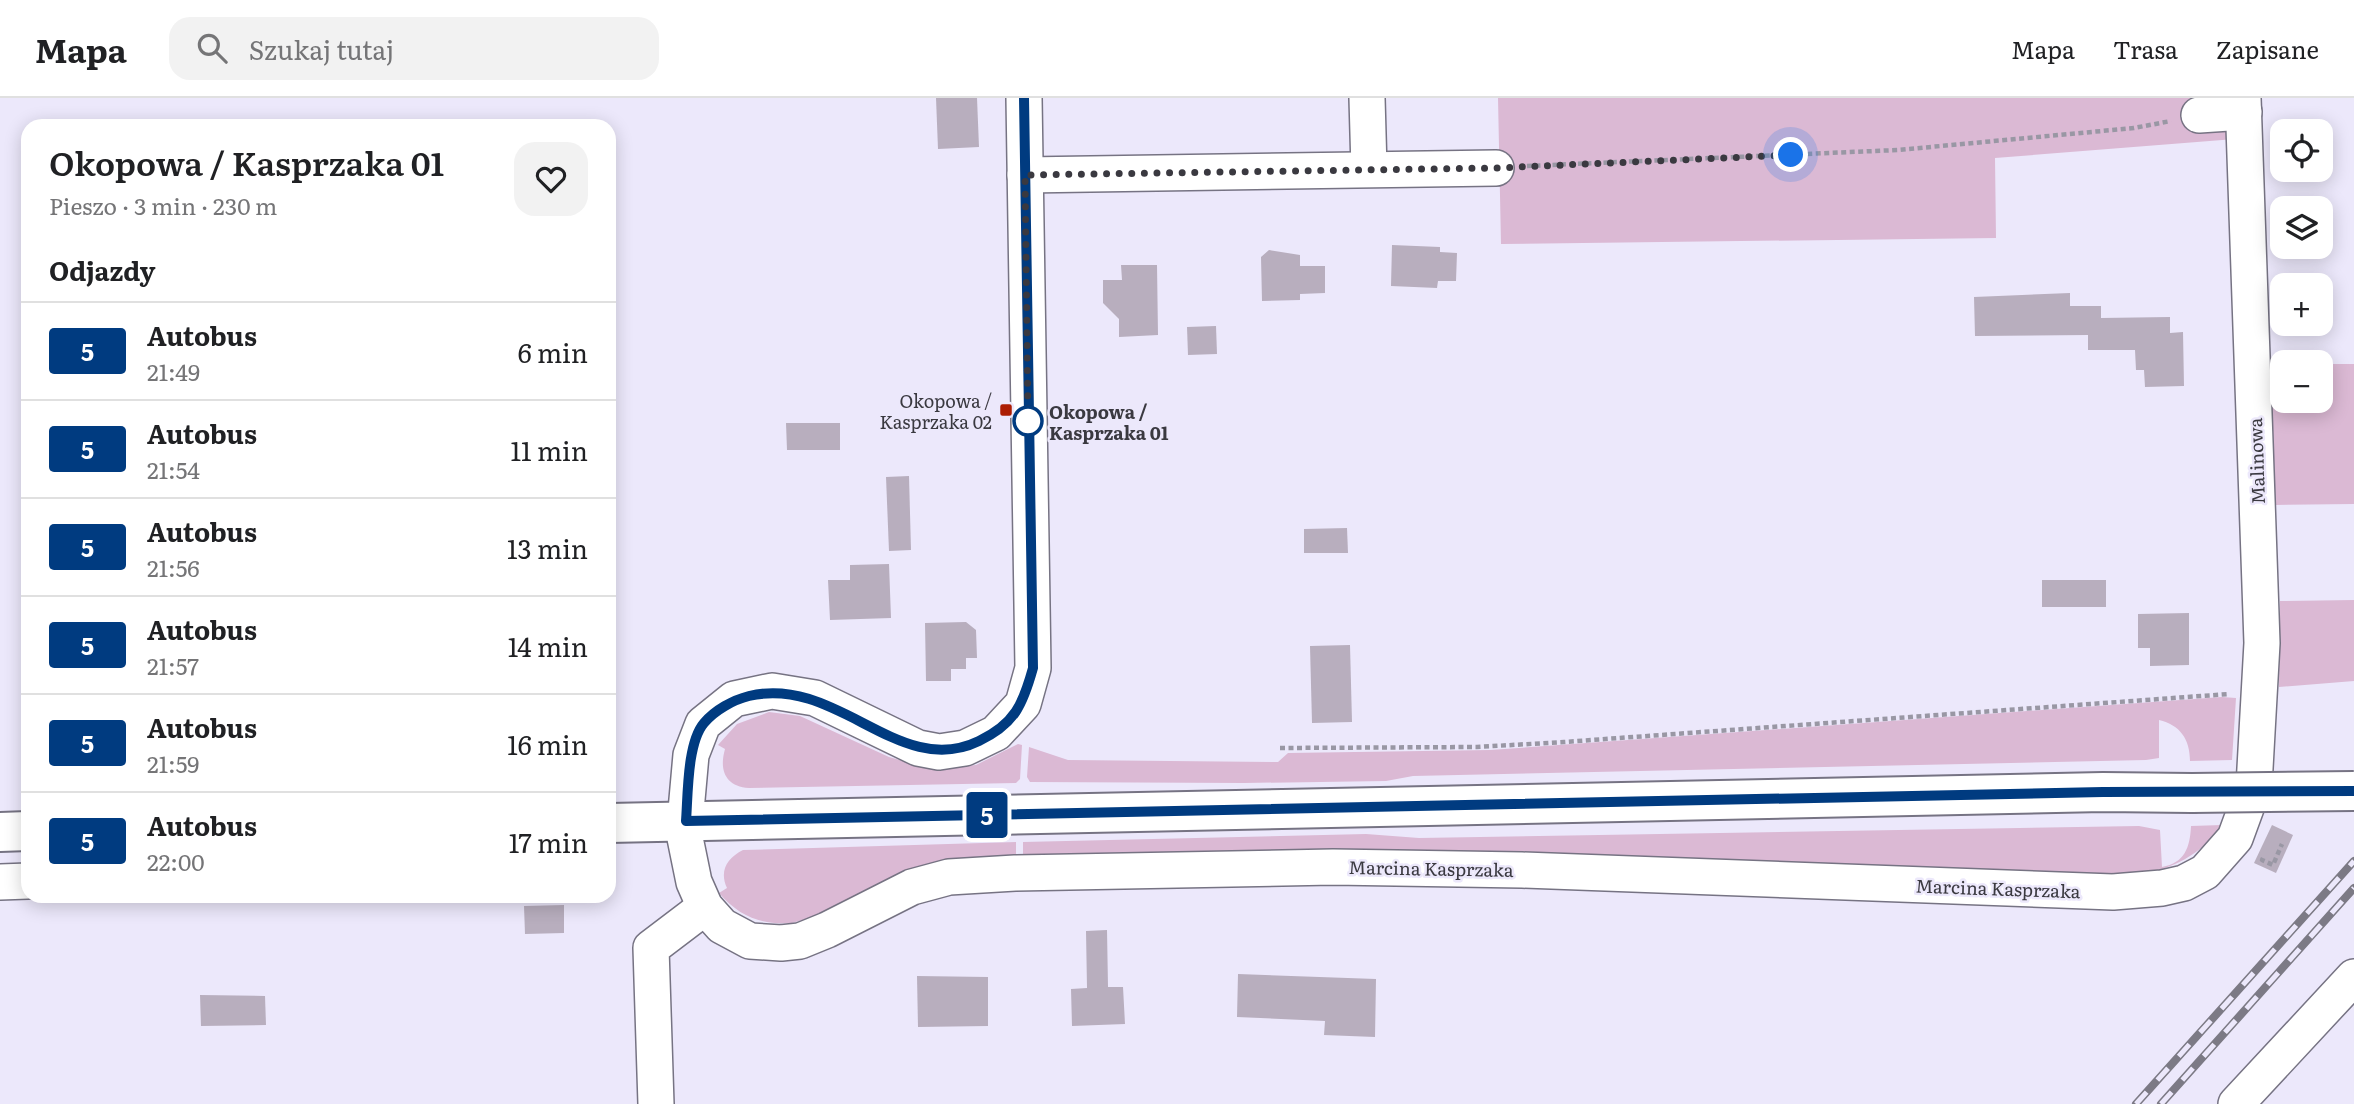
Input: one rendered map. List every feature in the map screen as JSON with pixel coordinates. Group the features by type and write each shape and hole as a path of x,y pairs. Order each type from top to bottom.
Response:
{"main road":[{"path":"616,823 2089,792 2354,791"},
{"path":"0,832 21,831"}],"street":[{"name":"Marcina Kasprzaka","path":"1024,98 1033,668 1023,704 996,733 965,748 939,752 918,748 815,698 772,691 734,699 703,724 691,755 684,833 692,874 705,907 722,926 750,941 800,941 912,887 949,877 1015,873 1359,867 2113,892 2162,888 2184,883 2205,872 2235,838 2243,822"},
{"path":"1367,98 1368,169"},
{"path":"2199,115 2244,105"},
{"name":"Malinowa","path":"2243,822 2254,786 2262,643 2244,105"},
{"path":"1025,175 1496,168"},
{"path":"0,881 21,881"},
{"path":"656,1104 651,948 705,907"},
{"path":"2236,1104 2354,976"}],"path":[{"path":"1496,168 1898,150 2134,128 2199,115"},
{"path":"1280,748 1527,744 2241,694"},
{"path":"2265,853 2262,860 2273,866 2282,845"}],"shaded area":[{"path":"1498,98 2235,98 2235,139 1995,158 1996,238 1501,244"},
{"path":"2333,364 2354,364 2354,504 2275,505 2272,413 2333,413"},
{"path":"2354,600 2354,681 2279,687 2280,601"},
{"path":"2236,698 2232,760 2190,761 2188,746 2182,734 2173,725 2159,720 2159,758 2146,760 1413,776 1386,781 1030,782 1027,777 1029,747 1068,760 1278,762 1288,753 1490,750"},
{"path":"769,712 800,716 889,757 932,769 976,765 1018,744 1022,745 1020,779 1016,783 749,788 734,784 724,770 725,749 718,745 737,724"},
{"path":"2222,825 2205,845 2185,859 2137,876 1023,858 1023,842 1366,834 1419,838 2139,826 2160,830 2162,867 2176,862 2185,853 2191,826"},
{"path":"1016,842 1016,857 792,923 770,923 752,918 735,908 719,893 727,888 724,876 726,866 743,850"}],"building":[{"path":"936,98 977,98 979,147 938,149"},
{"path":"1392,245 1440,247 1440,252 1457,253 1456,281 1438,281 1437,288 1391,286"},
{"path":"1269,250 1300,255 1300,266 1325,266 1325,293 1300,294 1300,300 1262,301 1261,257"},
{"path":"1121,265 1157,265 1158,335 1119,337 1119,319 1103,303 1103,280 1122,280"},
{"path":"2070,293 2070,306 2101,306 2101,318 2170,317 2170,333 2183,332 2184,386 2145,387 2144,370 2136,370 2135,350 2088,350 2088,335 1975,336 1974,297"},
{"path":"1216,326 1217,354 1188,355 1187,327"},
{"path":"786,423 840,423 840,450 787,450"},
{"path":"909,476 911,550 889,551 886,477"},
{"path":"1347,528 1348,553 1304,553 1304,529"},
{"path":"889,564 891,618 830,620 828,580 850,580 850,565"},
{"path":"2042,580 2106,580 2106,607 2042,607"},
{"path":"2189,613 2189,665 2150,666 2150,648 2138,648 2138,614"},
{"path":"966,622 976,630 977,658 966,658 966,669 951,669 951,681 926,681 925,623"},
{"path":"1350,645 1352,722 1312,723 1310,646"},
{"path":"2272,825 2293,835 2276,873 2254,863"},
{"path":"564,905 564,933 525,934 524,906"},
{"path":"1107,930 1108,987 1123,987 1125,1024 1072,1026 1071,989 1087,988 1086,931"},
{"path":"1238,974 1376,979 1375,1037 1324,1035 1325,1021 1237,1017"},
{"path":"917,976 988,977 988,1026 918,1027"},
{"path":"200,995 265,996 266,1025 201,1026"}],"railway":[{"path":"2136,1104 2354,861"},
{"path":"2161,1104 2354,888"}],"bus line":[{"name":"5","path":"1024,98 1033,668 1023,704 996,733 965,748 939,752 918,748 815,698 772,691 734,699 703,724 691,755 686,821 2103,792 2354,791"}],"place":[{"name":"Okopowa / Kasprzaka 02","path":"1006,410"},
{"name":"Okopowa / Kasprzaka 01","path":"1028,421"}],"route":[{"path":"1028,421 1025,175 1496,168 1791,155"}]}
